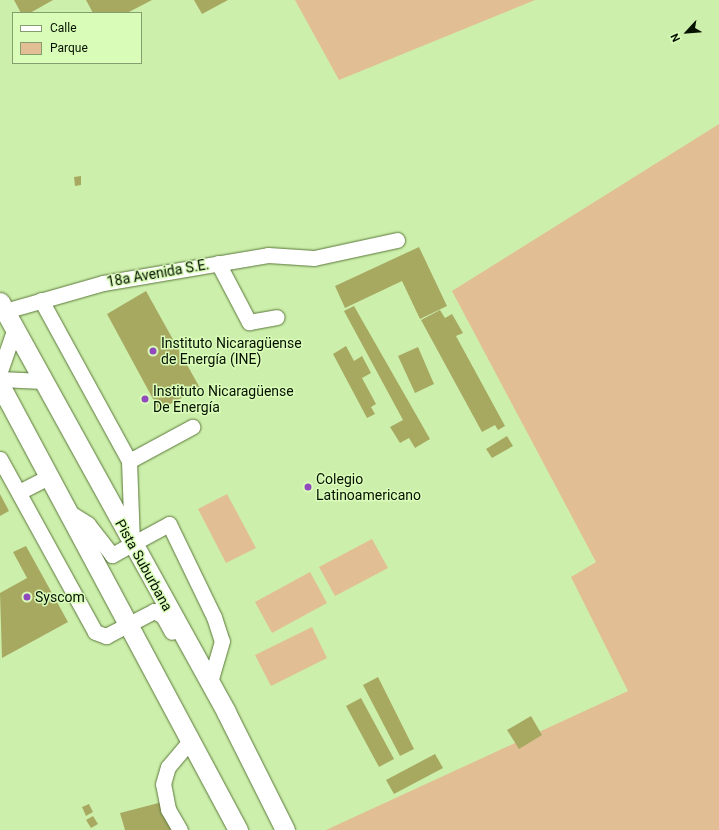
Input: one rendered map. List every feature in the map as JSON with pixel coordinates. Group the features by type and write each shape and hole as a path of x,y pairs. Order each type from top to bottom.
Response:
{"main road":[{"name":"Pista Suburbana","path":"3,306 132,544 210,682 285,830"},
{"path":"0,385 238,830"}],"street":[{"name":"18a Avenida S.E.","path":"3,306 41,300 102,277 218,263 268,255 314,258 397,240"},
{"path":"218,263 249,322 277,317"},
{"path":"41,300 129,461 132,544"},
{"path":"0,371 15,328"},
{"path":"0,379 43,381"},
{"path":"129,461 192,427"},
{"path":"0,459 95,632 106,636 154,611 163,616 202,684 226,712"},
{"path":"19,492 48,477"},
{"path":"67,511 88,524 112,555 169,524 214,617 222,641 210,682"},
{"path":"180,830 168,809 163,784 168,767 190,740"}],"green space":[{"path":"295,0 535,0 339,80"},
{"path":"719,124 719,830 326,830 628,691 571,577 596,562 452,291"},
{"path":"227,494 256,548 226,563 198,509"},
{"path":"372,539 388,568 335,596 319,567"},
{"path":"310,572 327,603 272,633 255,602"},
{"path":"312,627 327,658 271,686 255,655"}],"building":[{"path":"14,0 53,0 32,12 20,12"},
{"path":"86,0 152,0 129,12 92,12"},
{"path":"194,0 228,0 202,14"},
{"path":"81,176 81,185 75,186 74,177"},
{"path":"419,247 447,306 420,319 402,281 345,308 335,286"},
{"name":"Instituto Nicaragüense de Energía (INE)","path":"146,291 200,388 159,410 107,314"},
{"path":"354,306 430,439 415,448 409,438 400,443 390,427 403,420 344,311"},
{"path":"440,310 445,318 452,314 463,333 456,336 505,426 498,430 495,425 482,432 421,320"},
{"path":"346,346 354,361 362,356 371,373 362,378 376,404 371,407 375,414 367,418 333,354"},
{"path":"418,347 434,384 415,393 398,356"},
{"path":"507,436 513,446 492,458 486,449"},
{"path":"0,494 9,511 0,516"},
{"name":"Syscom","path":"26,546 68,622 2,658 0,593 27,578 13,552"},
{"path":"378,677 414,749 400,756 363,685"},
{"path":"361,698 394,759 379,767 346,706"},
{"path":"531,716 542,735 519,749 507,730"},
{"path":"435,754 443,768 394,794 386,780"},
{"path":"170,800 177,830 125,830 120,813"},
{"path":"89,804 93,812 86,816 82,807"},
{"path":"93,816 98,824 91,828 86,820"}],"place":[{"name":"Instituto Nicaragüense de Energía (INE)","path":"153,351"},
{"name":"Instituto Nicaragüense De Energía","path":"145,399"},
{"name":"Colegio Latinoamericano","path":"308,487"},
{"name":"Syscom","path":"27,597"}]}
